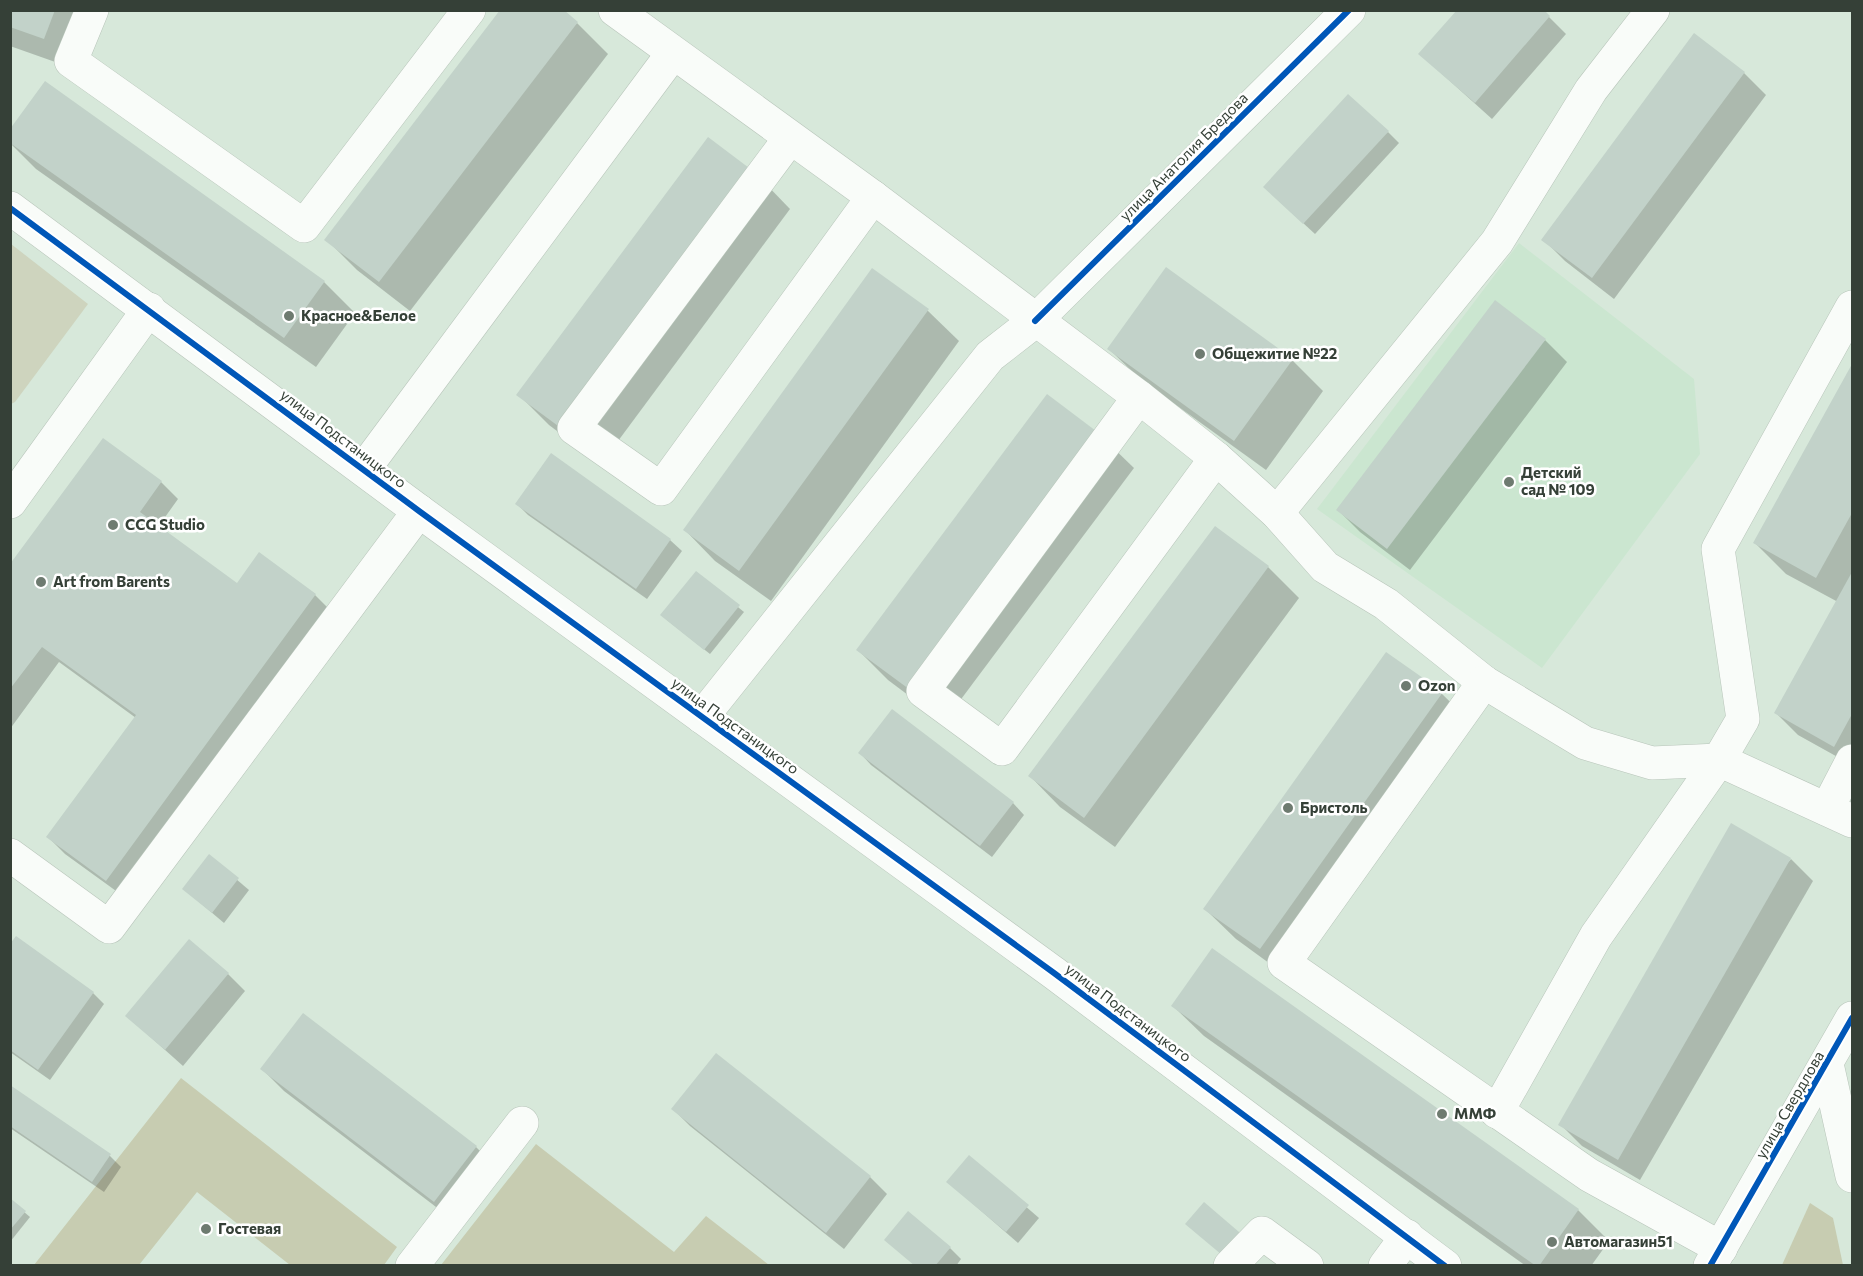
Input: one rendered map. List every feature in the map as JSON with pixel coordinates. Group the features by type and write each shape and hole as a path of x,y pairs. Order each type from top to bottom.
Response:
{"street":[{"path":"92,10 71,61 304,226 469,10"},
{"path":"615,10 873,197 1139,398 1216,458 1277,513 1325,567 1386,604 1484,682 1585,742 1652,763 1719,760 1840,815 1852,761"},
{"name":"улица Анатолия Бредова","path":"702,717 990,356 1035,321 1349,10"},
{"path":"1277,513 1497,242 1591,90 1653,10"},
{"path":"364,470 673,53"},
{"path":"790,138 574,428 661,489 873,197"},
{"name":"улица Подстаницкого","path":"10,207 419,511 1054,973 1445,1266"},
{"path":"1497,1112 1596,936 1719,760 1743,719 1718,549 1852,307"},
{"path":"10,502 149,309"},
{"path":"1139,398 924,691 1002,750 1216,458"},
{"path":"10,855 25,877 109,927 419,511"},
{"path":"1484,682 1284,963 1589,1175 1715,1257"},
{"name":"улица Свердлова","path":"1715,1257 1852,1018"},
{"path":"1827,1064 1852,1176"},
{"path":"412,1266 522,1123"},
{"path":"1230,1266 1262,1233 1307,1266"},
{"path":"1385,1266 1407,1236"}],"shaded area":[{"name":"Детский сад № 109","path":"1519,243 1694,379 1700,454 1542,668 1317,509"},
{"path":"11,244 88,304 15,402 11,404"},
{"path":"181,1078 397,1247 384,1265 290,1265 197,1192 139,1265 34,1265"},
{"path":"536,1144 674,1252 706,1216 769,1265 441,1265"},
{"path":"1810,1203 1833,1218 1843,1265 1782,1265"}],"building":[{"path":"10,10 55,10 44,39 10,27"},
{"path":"500,10 564,10 578,22 379,282 324,240"},
{"path":"1457,10 1544,10 1550,16 1475,103 1418,54"},
{"path":"1694,33 1745,72 1592,278 1541,240"},
{"path":"45,81 325,281 284,338 10,143 10,129"},
{"path":"1348,94 1389,131 1303,224 1263,187"},
{"path":"708,137 761,177 569,434 516,395"},
{"name":"Общежитие №22","path":"1166,267 1293,359 1234,441 1107,349"},
{"path":"872,268 929,309 739,571 683,530"},
{"path":"1495,300 1546,339 1387,549 1336,510"},
{"path":"1852,364 1852,513 1816,578 1753,543"},
{"path":"1047,394 1104,437 913,692 856,650"},
{"path":"103,438 162,481 140,512 237,583 259,552 316,594 106,881 46,837 136,715 42,647 10,689 10,564"},
{"path":"551,453 671,539 636,589 515,504"},
{"path":"1215,526 1269,566 1084,818 1028,776"},
{"path":"696,571 740,605 704,650 660,615"},
{"path":"1852,572 1852,714 1834,747 1774,713"},
{"path":"1386,652 1443,692 1260,949 1203,909"},
{"path":"892,709 1014,802 980,846 858,753"},
{"path":"1731,823 1791,858 1618,1160 1558,1125"},
{"path":"209,854 239,878 212,913 182,889"},
{"path":"16,936 94,992 38,1070 10,1050 10,944"},
{"path":"189,939 229,973 165,1050 125,1016"},
{"path":"1212,948 1579,1209 1539,1266 1171,1006"},
{"path":"303,1013 477,1146 434,1202 260,1069"},
{"path":"716,1053 871,1176 826,1233 671,1109"},
{"path":"10,1085 111,1154 92,1182 10,1126"},
{"path":"969,1155 1029,1205 1006,1232 946,1182"},
{"path":"10,1198 26,1211 10,1230"},
{"path":"1204,1202 1246,1238 1228,1260 1185,1224"},
{"path":"908,1211 951,1247 935,1266 915,1266 884,1240"}],"cycle path":[{"path":"1035,321 1349,10"},
{"path":"10,208 419,511 1054,973 1445,1266"},
{"path":"1710,1266 1852,1018"}],"place":[{"name":"Красное&Белое","path":"289,316"},
{"name":"Общежитие №22","path":"1200,354"},
{"name":"Детский сад № 109","path":"1509,482"},
{"name":"CCG Studio","path":"113,525"},
{"name":"Art from Barents","path":"41,582"},
{"name":"Ozon","path":"1406,686"},
{"name":"Бристоль","path":"1288,808"},
{"name":"ММФ","path":"1442,1114"},
{"name":"Гостевая","path":"206,1229"},
{"name":"Автомагазин51","path":"1552,1242"}]}
